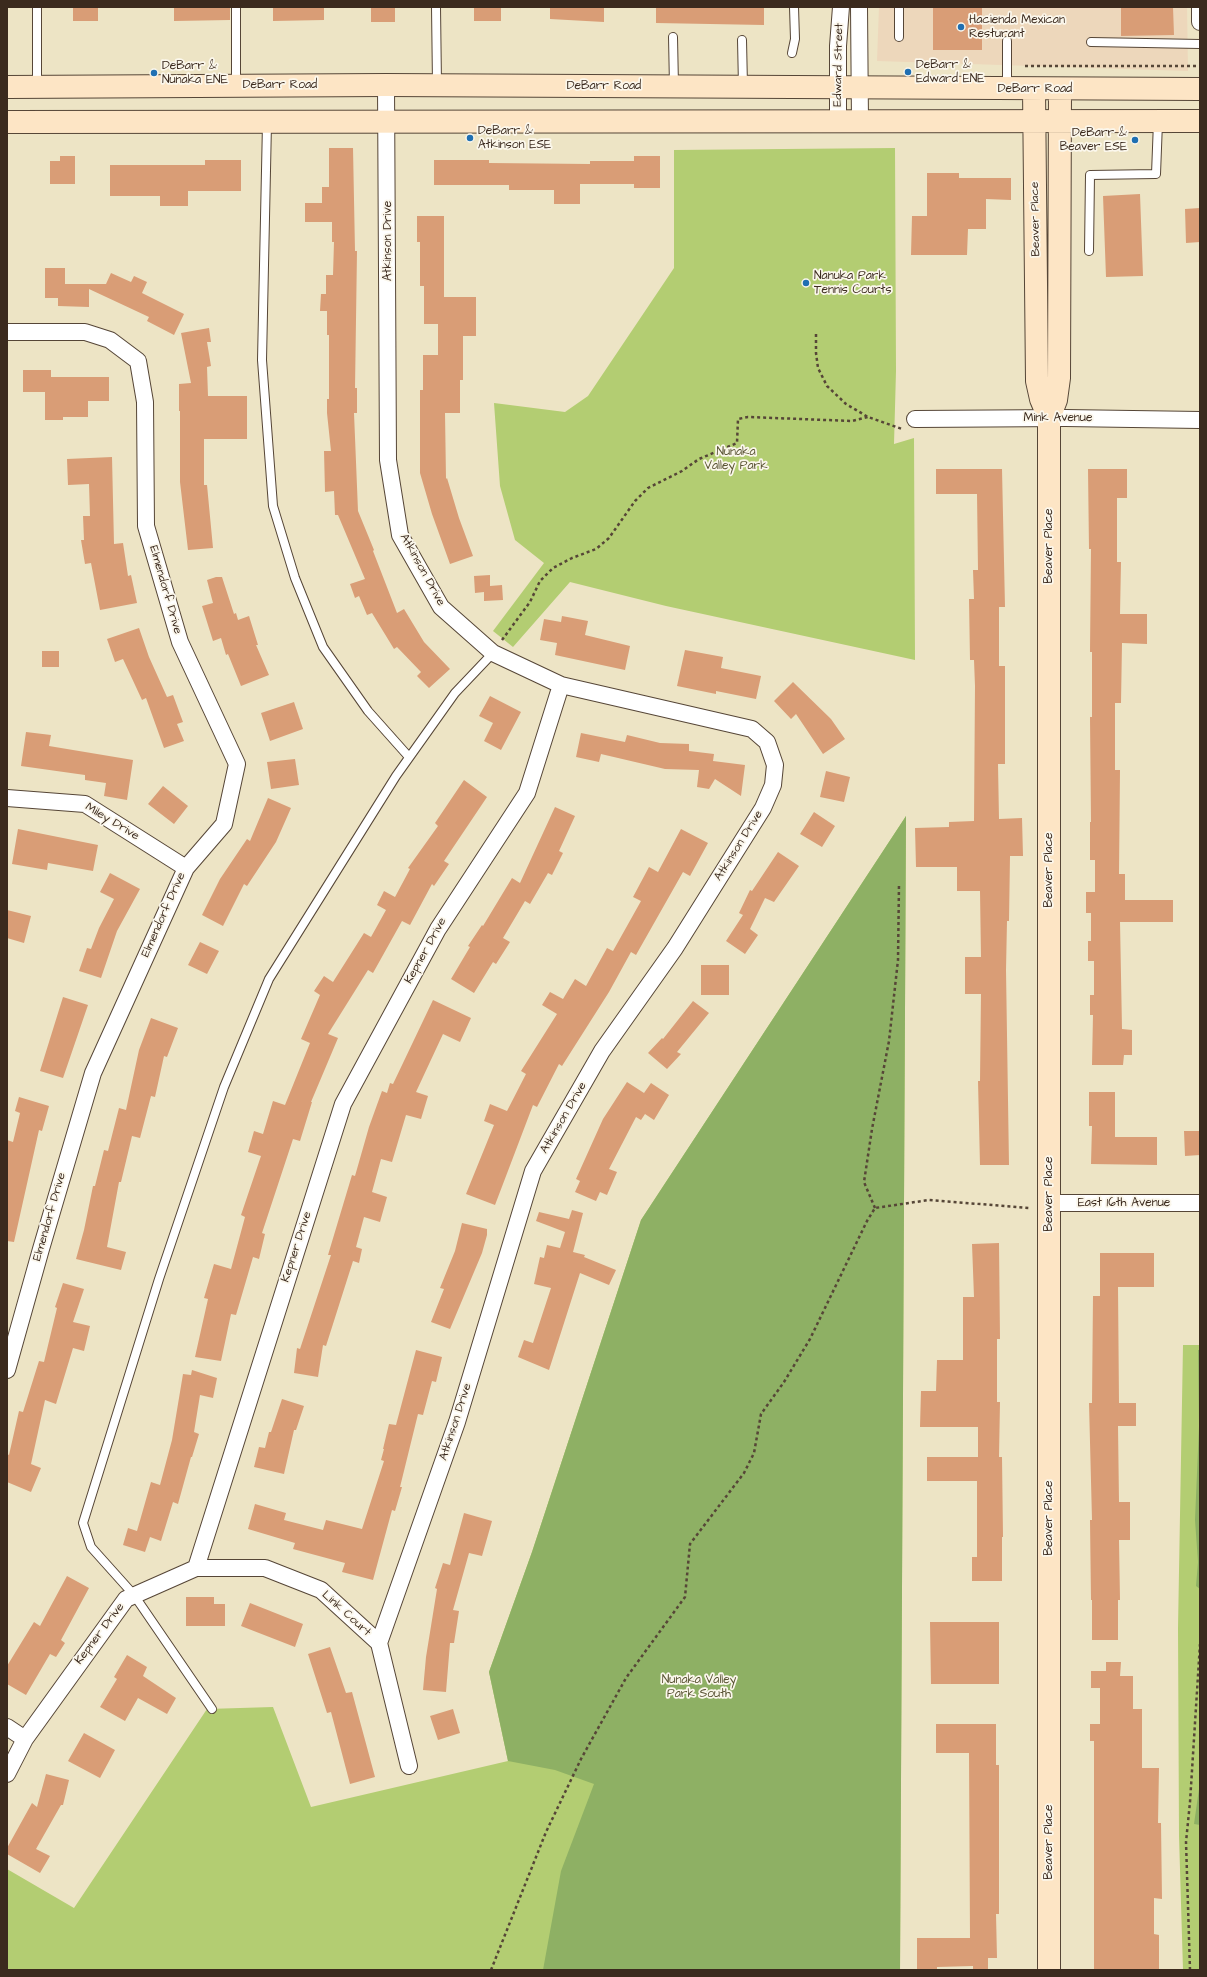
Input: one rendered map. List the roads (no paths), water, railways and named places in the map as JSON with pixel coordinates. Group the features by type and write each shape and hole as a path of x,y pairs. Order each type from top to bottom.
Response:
{"main road":[{"name":"DeBarr Road","path":"7,87 437,85 1200,90"},
{"name":"Beaver Place","path":"1034,90 1037,382 1041,400 1049,418"},
{"name":"Beaver Place","path":"1049,1970 1049,418 1056,400 1059,378 1060,90"},
{"path":"7,122 387,123 1200,121"}],"street":[{"name":"Edward Street","path":"841,7 849,88 860,122"},
{"name":"Edward Street","path":"838,122 849,88 859,7"},
{"path":"1200,7 1200,22"},
{"name":"Atkinson Drive","path":"379,1643 457,1422 533,1171 602,1051 675,948 763,808 773,785 775,765 767,742 752,729 561,685 493,653 441,607 400,535 388,460 386,85"},
{"name":"Elmendorf Drive","path":"7,332 85,332 110,340 138,361 145,402 146,526 180,642 237,764 224,824 186,868 93,1073 7,1370"},
{"name":"Mink Avenue","path":"915,419 1049,418 1200,420"},
{"name":"Kepner Drive","path":"7,1774 25,1739 126,1599 196,1568 343,1104 438,929 528,793 561,685"},
{"name":"Miley Drive","path":"7,798 85,804 186,868"},
{"name":"East 16th Avenue","path":"1049,1203 1200,1203"},
{"name":"Link Court","path":"196,1568 265,1568 321,1590 379,1643"},
{"path":"379,1643 409,1766"},
{"path":"7,1727 25,1739"}],"lane":[{"path":"37,7 37,87"},
{"path":"236,7 236,86"},
{"path":"436,7 437,85"},
{"path":"792,53 795,39 794,7"},
{"path":"899,7 899,37"},
{"path":"673,37 674,86"},
{"path":"742,40 743,87"},
{"path":"1007,41 1007,89"},
{"path":"1091,42 1200,44"},
{"path":"267,122 262,360 273,506 295,578 323,647 368,711 409,757"},
{"path":"1089,251 1090,175 1156,174 1158,122"},
{"path":"212,1709 134,1595 91,1547 83,1523 159,1279 224,1087 269,979 409,757 455,693 493,653"}],"place":[{"name":"Hacienda Mexican Resturant","path":"961,27"},
{"name":"DeBarr & Edward ENE","path":"908,72"},
{"name":"DeBarr & Nunaka ENE","path":"154,73"},
{"name":"DeBarr & Atkinson ESE","path":"470,138"},
{"name":"DeBarr & Beaver ESE","path":"1135,140"},
{"name":"Nanuka Park Tennis Courts","path":"806,283"}],"park label":[{"name":"Nunaka Valley Park","path":"736,459"},
{"name":"Nunaka Valley Park South","path":"699,1687"}]}
